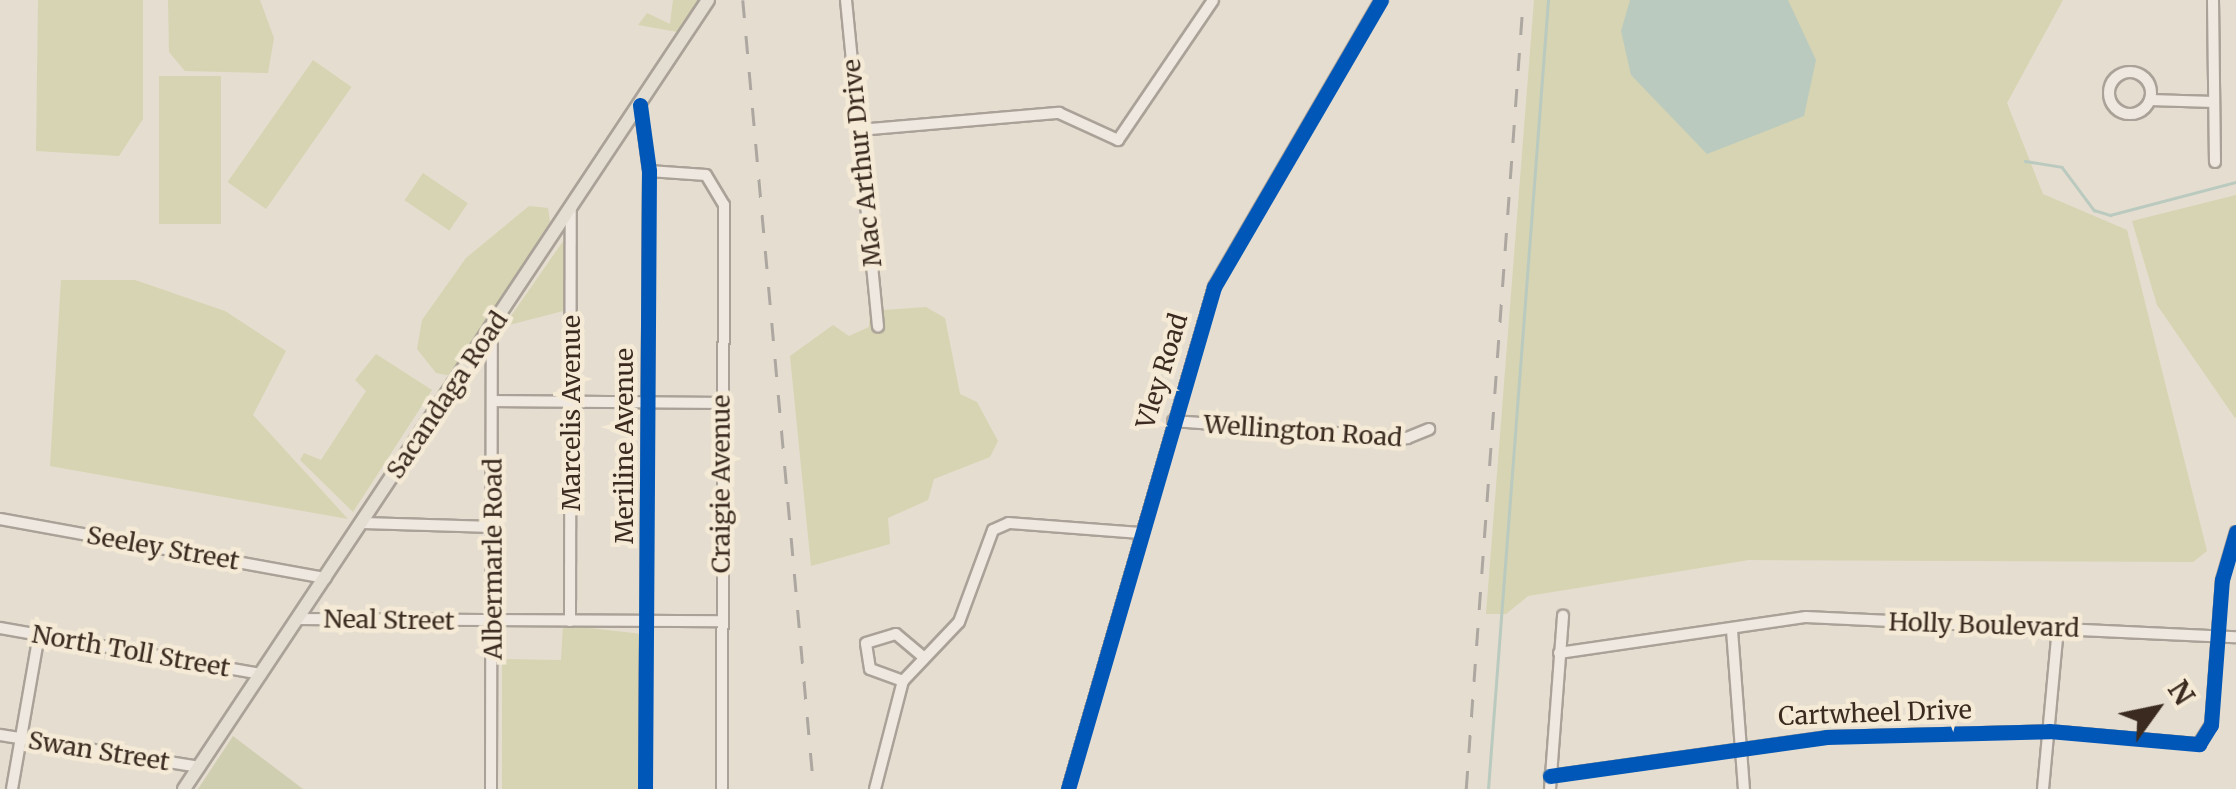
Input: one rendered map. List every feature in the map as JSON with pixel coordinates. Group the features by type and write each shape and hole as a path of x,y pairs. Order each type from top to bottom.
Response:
{"main road":[{"name":"Sacandaga Road","path":"184,789 708,0"}],"street":[{"name":"Mac Arthur Drive","path":"846,0 878,326"},
{"path":"859,130 1059,113 1118,140 1213,0"},
{"name":"Vley Road","path":"1068,789 1214,288 1381,0"},
{"path":"2214,0 2215,162"},
{"path":"2136,73 2150,100 2141,111 2121,112 2110,88 2136,73"},
{"path":"2150,100 2214,102"},
{"name":"Meriline Avenue","path":"640,105 649,171 645,789"},
{"name":"Craigie Avenue","path":"649,171 715,181 724,205 722,789"},
{"name":"Marcelis Avenue","path":"570,620 571,206"},
{"name":"Albermarle Road","path":"490,789 492,330"},
{"path":"494,401 721,403"},
{"name":"Wellington Road","path":"1173,421 1407,438 1428,429"},
{"name":"Seeley Street","path":"0,518 326,578"},
{"path":"363,522 492,527"},
{"path":"875,789 903,680 921,654 959,622 992,530 1009,523 1140,533"},
{"path":"2218,635 2236,532"},
{"path":"1550,789 1563,615"},
{"name":"Holly Boulevard","path":"1559,653 1806,618 2058,626 2236,637"},
{"name":"Neal Street","path":"298,619 720,621"},
{"path":"2043,789 2058,626"},
{"name":"North Toll Street","path":"0,628 261,674"},
{"path":"1732,630 1746,744 1744,789"},
{"path":"903,680 870,668 866,643 896,634 921,654"},
{"path":"12,789 39,635"},
{"name":"Cartwheel Drive","path":"1550,776 1746,744 2050,732 2203,742 2218,635"},
{"name":"Swan Street","path":"0,735 198,767"}],"shaded area":[{"path":"38,0 143,0 143,119 119,156 36,151"},
{"path":"168,0 260,0 274,38 268,73 185,71 169,52"},
{"path":"673,0 699,0 678,32 638,25 647,13 670,24"},
{"path":"1534,0 2063,0 2007,103 2043,194 2127,230 2207,551 2193,562 1749,560 1528,596 1506,614 1486,614"},
{"path":"1630,0 1788,0 1816,60 1804,116 1707,154 1631,75 1621,31"},
{"path":"313,60 352,87 266,209 228,182"},
{"path":"159,76 221,76 221,224 159,224"},
{"path":"423,173 468,203 449,231 405,200"},
{"path":"2236,195 2235,418 2157,305 2132,221"},
{"path":"529,206 548,208 550,222 451,376 436,373 417,349 422,320 466,258"},
{"path":"566,237 567,310 506,323"},
{"path":"61,280 135,280 225,311 286,351 253,415 348,519 50,466"},
{"path":"926,307 945,318 960,394 977,402 998,441 990,457 934,479 928,500 888,518 890,544 811,566 790,356 833,325 849,336 869,327 870,311"},
{"path":"376,354 432,390 353,512 300,460 304,453 321,460 366,391 355,380"},
{"path":"563,625 642,634 638,789 502,789 502,659 561,660"},
{"path":"233,736 303,789 198,789"}],"waterway":[{"path":"1488,789 1548,0"},
{"path":"2025,161 2062,167 2094,210 2110,215 2236,182"}],"railway":[{"path":"743,0 814,789"},
{"path":"1466,789 1523,0"}],"cycle path":[{"path":"1068,789 1214,287 1381,0"},
{"path":"640,105 649,171 645,789"},
{"path":"1550,776 1826,737 2049,731 2199,744 2211,725 2222,580 2236,532"}]}
